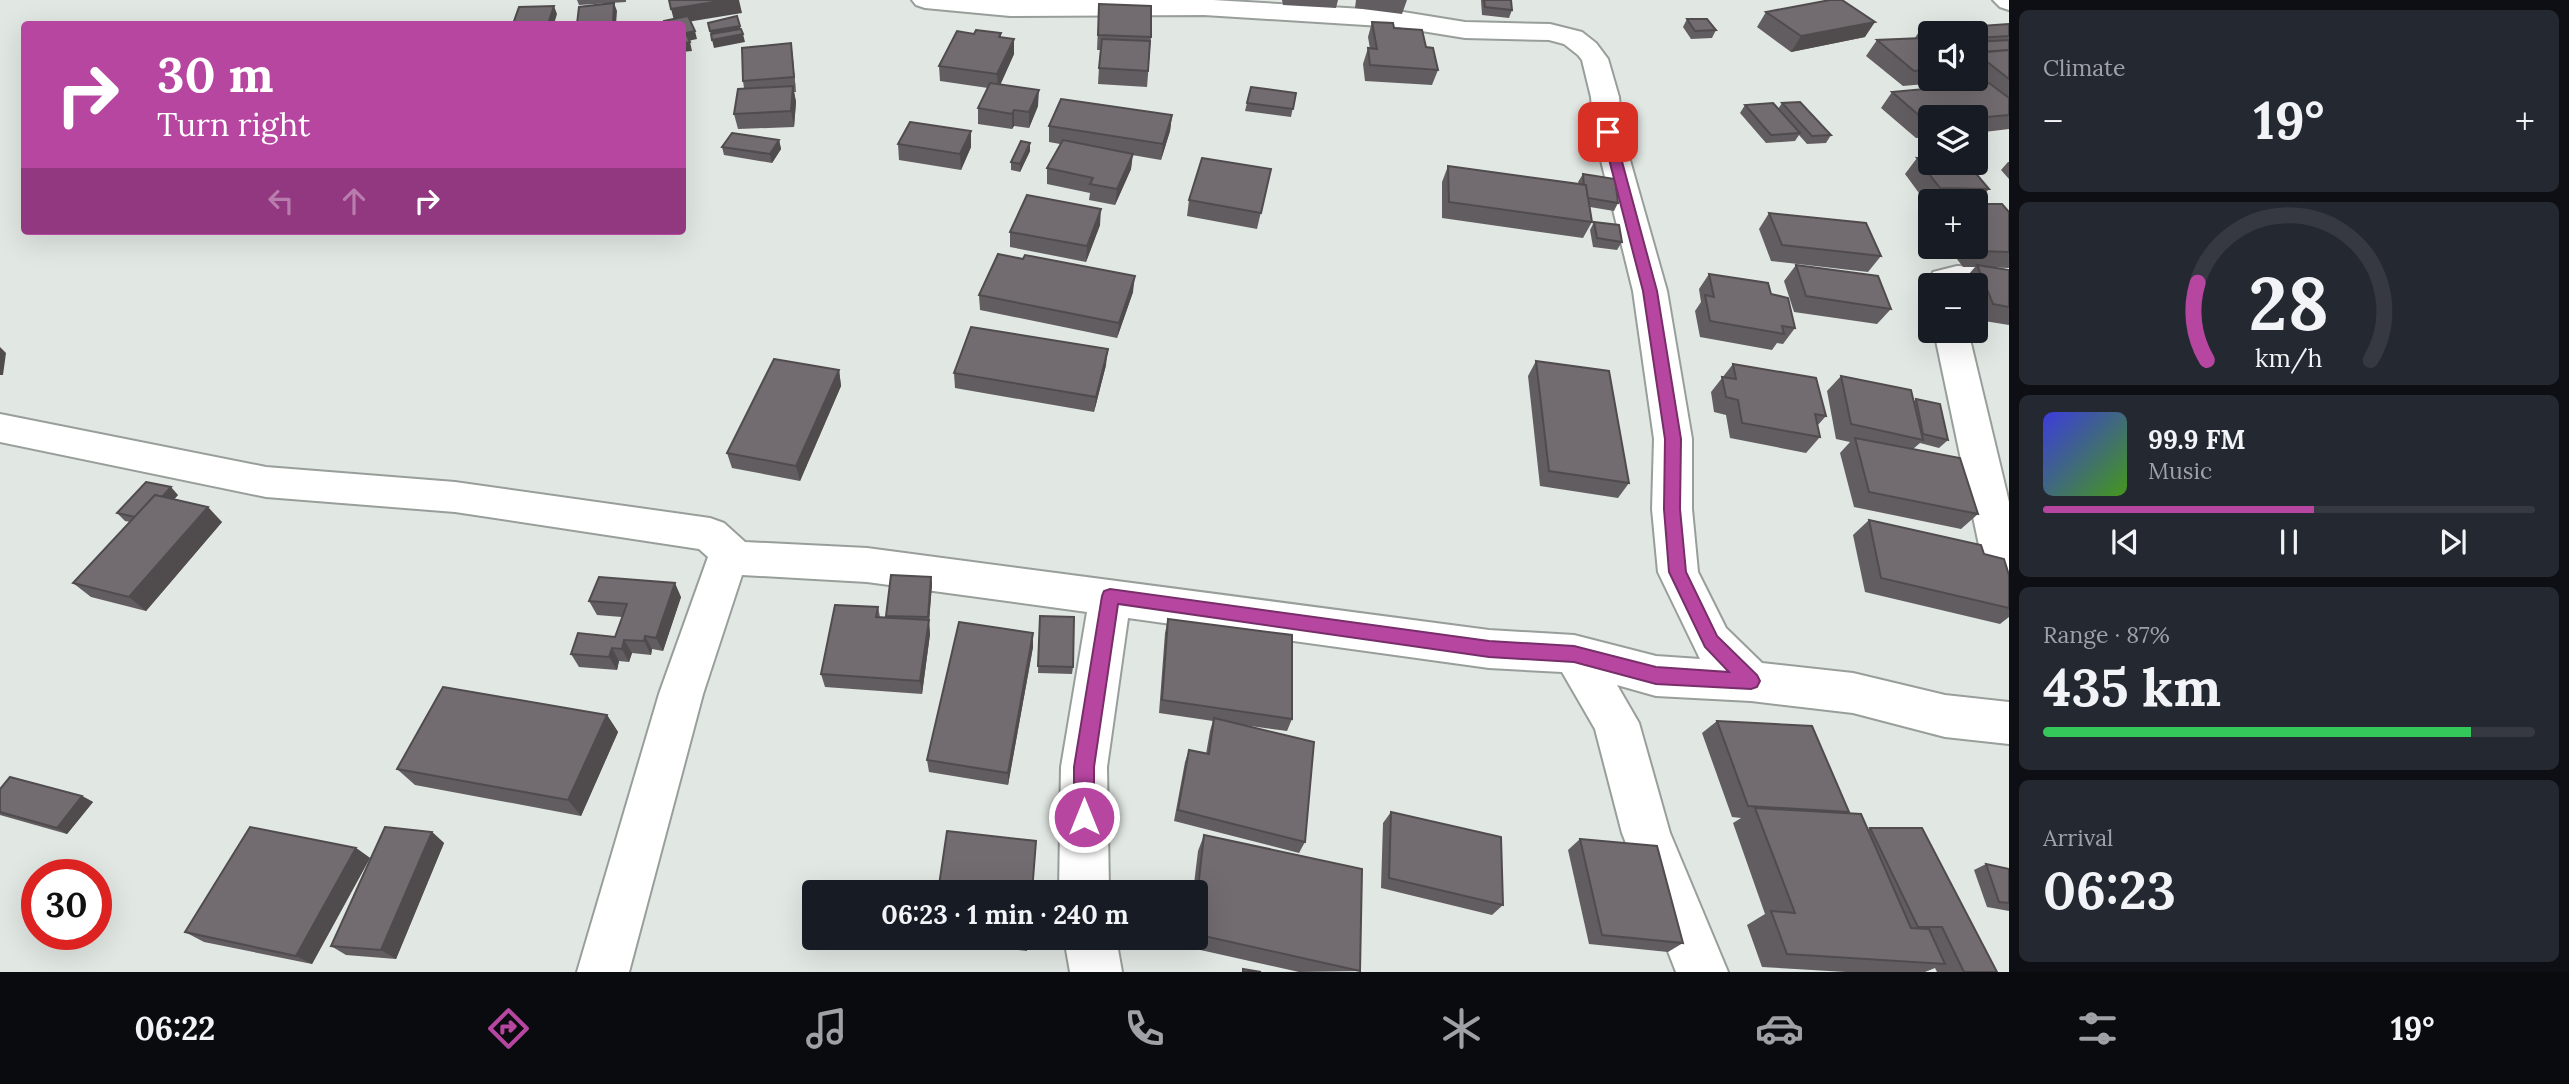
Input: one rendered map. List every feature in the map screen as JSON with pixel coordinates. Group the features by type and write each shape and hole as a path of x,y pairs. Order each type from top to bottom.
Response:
{"street":[{"path":"925,0 1010,8 1204,7 1396,19 1465,30 1550,33 1573,38 1587,49 1595,59 1600,75 1608,132 1650,291 1673,439 1672,509 1678,572 1711,641 1751,681"},
{"path":"1988,278 2009,279"},
{"path":"1954,343 2009,588"},
{"path":"0,428 267,482 456,496 635,525 710,534 735,558"},
{"path":"603,972 681,694 724,566 735,558 866,565 1489,649 1574,654 1656,676 1751,681 1853,693 1945,716 2009,723"},
{"path":"1084,880 1084,767 1110,596"},
{"path":"1574,654 1616,723 1646,833 1702,972"},
{"path":"1092,950 1096,972"}],"building":[{"path":"669,0 726,0 671,9"},
{"path":"1484,0 1511,0 1512,10 1485,7"},
{"path":"1842,0 1875,22 1801,36 1766,12"},
{"path":"614,3 613,21 577,21 579,7"},
{"path":"1099,4 1151,6 1151,37 1098,35"},
{"path":"554,6 549,21 514,21 519,7"},
{"path":"688,16 695,31 686,33 686,21 664,21"},
{"path":"737,16 740,26 710,31 708,23"},
{"path":"1687,19 1707,19 1716,30 1695,31"},
{"path":"1372,22 1393,23 1394,28 1422,30 1426,47 1433,48 1438,70 1370,65 1368,48 1377,49"},
{"path":"2009,24 2009,36 1988,37 1988,25"},
{"path":"741,29 743,34 712,40 711,34"},
{"path":"976,30 1001,33 999,37 1014,39 997,74 939,66 957,31 974,34"},
{"path":"1918,38 1918,70 1914,71 1877,40"},
{"path":"1102,39 1150,41 1148,71 1099,68"},
{"path":"2009,40 2009,50 1988,52 1988,41"},
{"path":"791,43 794,77 743,81 742,48"},
{"path":"2009,50 2009,79 1988,62 1988,52"},
{"path":"990,83 1039,90 1029,112 1014,110 1012,114 978,108"},
{"path":"1988,83 2009,98 2009,115 1988,117 1988,105 1918,105 1918,114 1892,92 1918,90 1988,91"},
{"path":"793,86 791,111 734,114 738,89"},
{"path":"1251,87 1296,93 1293,109 1247,103"},
{"path":"1061,99 1172,115 1163,144 1049,126"},
{"path":"1800,102 1831,135 1812,136 1782,103"},
{"path":"1773,103 1800,133 1771,135 1745,105"},
{"path":"910,122 971,131 960,154 898,144"},
{"path":"732,133 779,140 770,154 722,147"},
{"path":"1063,140 1133,154 1117,189 1090,184 1093,178 1047,168"},
{"path":"1021,141 1030,143 1020,164 1011,162"},
{"path":"1202,158 1271,169 1261,213 1189,200"},
{"path":"1448,166 1586,185 1592,222 1449,202"},
{"path":"1583,174 1615,179 1618,203 1588,198"},
{"path":"1930,175 1977,175 1989,189 1940,188"},
{"path":"1027,195 1101,209 1087,246 1010,232"},
{"path":"1988,204 2002,204 2009,212 2009,252 1988,251"},
{"path":"1769,213 1866,223 1881,256 1782,245"},
{"path":"1594,222 1619,225 1622,242 1597,238"},
{"path":"998,254 1023,259 1025,255 1135,276 1119,323 979,295"},
{"path":"1796,265 1878,276 1891,309 1806,296"},
{"path":"1977,265 2009,270 2009,307 1993,304 1988,292 1988,273 1980,273"},
{"path":"1709,274 1768,283 1771,294 1788,298 1795,328 1782,326 1784,334 1710,321 1705,295 1714,297"},
{"path":"971,327 1108,349 1096,397 954,373"},
{"path":"774,359 839,370 796,466 727,453"},
{"path":"1536,361 1609,371 1629,483 1549,471"},
{"path":"1733,364 1816,378 1826,416 1815,414 1820,437 1742,423 1738,400 1726,397 1722,377 1736,379"},
{"path":"1841,376 1911,390 1923,440 1851,424"},
{"path":"1916,399 1940,404 1948,440 1923,434"},
{"path":"1855,438 1960,458 1978,514 1869,492"},
{"path":"146,482 171,487 162,497 155,495 135,517 117,513"},
{"path":"155,495 208,507 129,597 73,583"},
{"path":"1869,520 1981,545 1984,554 2004,559 2009,575 2009,608 1881,578"},
{"path":"891,575 931,577 928,617 886,616"},
{"path":"599,577 675,583 656,638 645,636 644,641 624,640 622,649 612,648 609,657 571,654 578,633 615,637 627,604 589,601"},
{"path":"835,605 878,607 876,617 929,620 920,681 821,674"},
{"path":"1040,616 1074,617 1073,667 1038,666"},
{"path":"1168,619 1292,635 1292,719 1162,700"},
{"path":"959,622 1033,633 1008,773 927,760"},
{"path":"443,687 607,715 568,800 397,769"},
{"path":"1214,718 1314,742 1305,842 1178,810 1189,750 1209,754"},
{"path":"1717,721 1812,726 1849,812 1748,806"},
{"path":"10,777 82,796 57,828 0,812 0,789"},
{"path":"1755,808 1861,814 1911,928 1929,929 1945,964 1787,954 1771,911 1795,913"},
{"path":"1391,812 1501,837 1503,905 1389,878"},
{"path":"250,827 356,848 296,956 185,932"},
{"path":"385,827 432,832 381,950 331,946"},
{"path":"1870,828 1922,828 1997,972 1964,972 1942,927 1918,927"},
{"path":"947,831 1036,841 1033,880 940,880"},
{"path":"1204,835 1362,869 1360,971 1208,937 1208,880 1199,880"},
{"path":"1580,839 1657,846 1683,943 1602,935"},
{"path":"1986,864 2009,869 2009,903 1999,902"}],"route":[{"path":"1084,817 1084,767 1110,596 1489,649 1574,654 1656,676 1751,681 1711,641 1678,572 1672,509 1673,439 1650,291 1608,132"}]}
